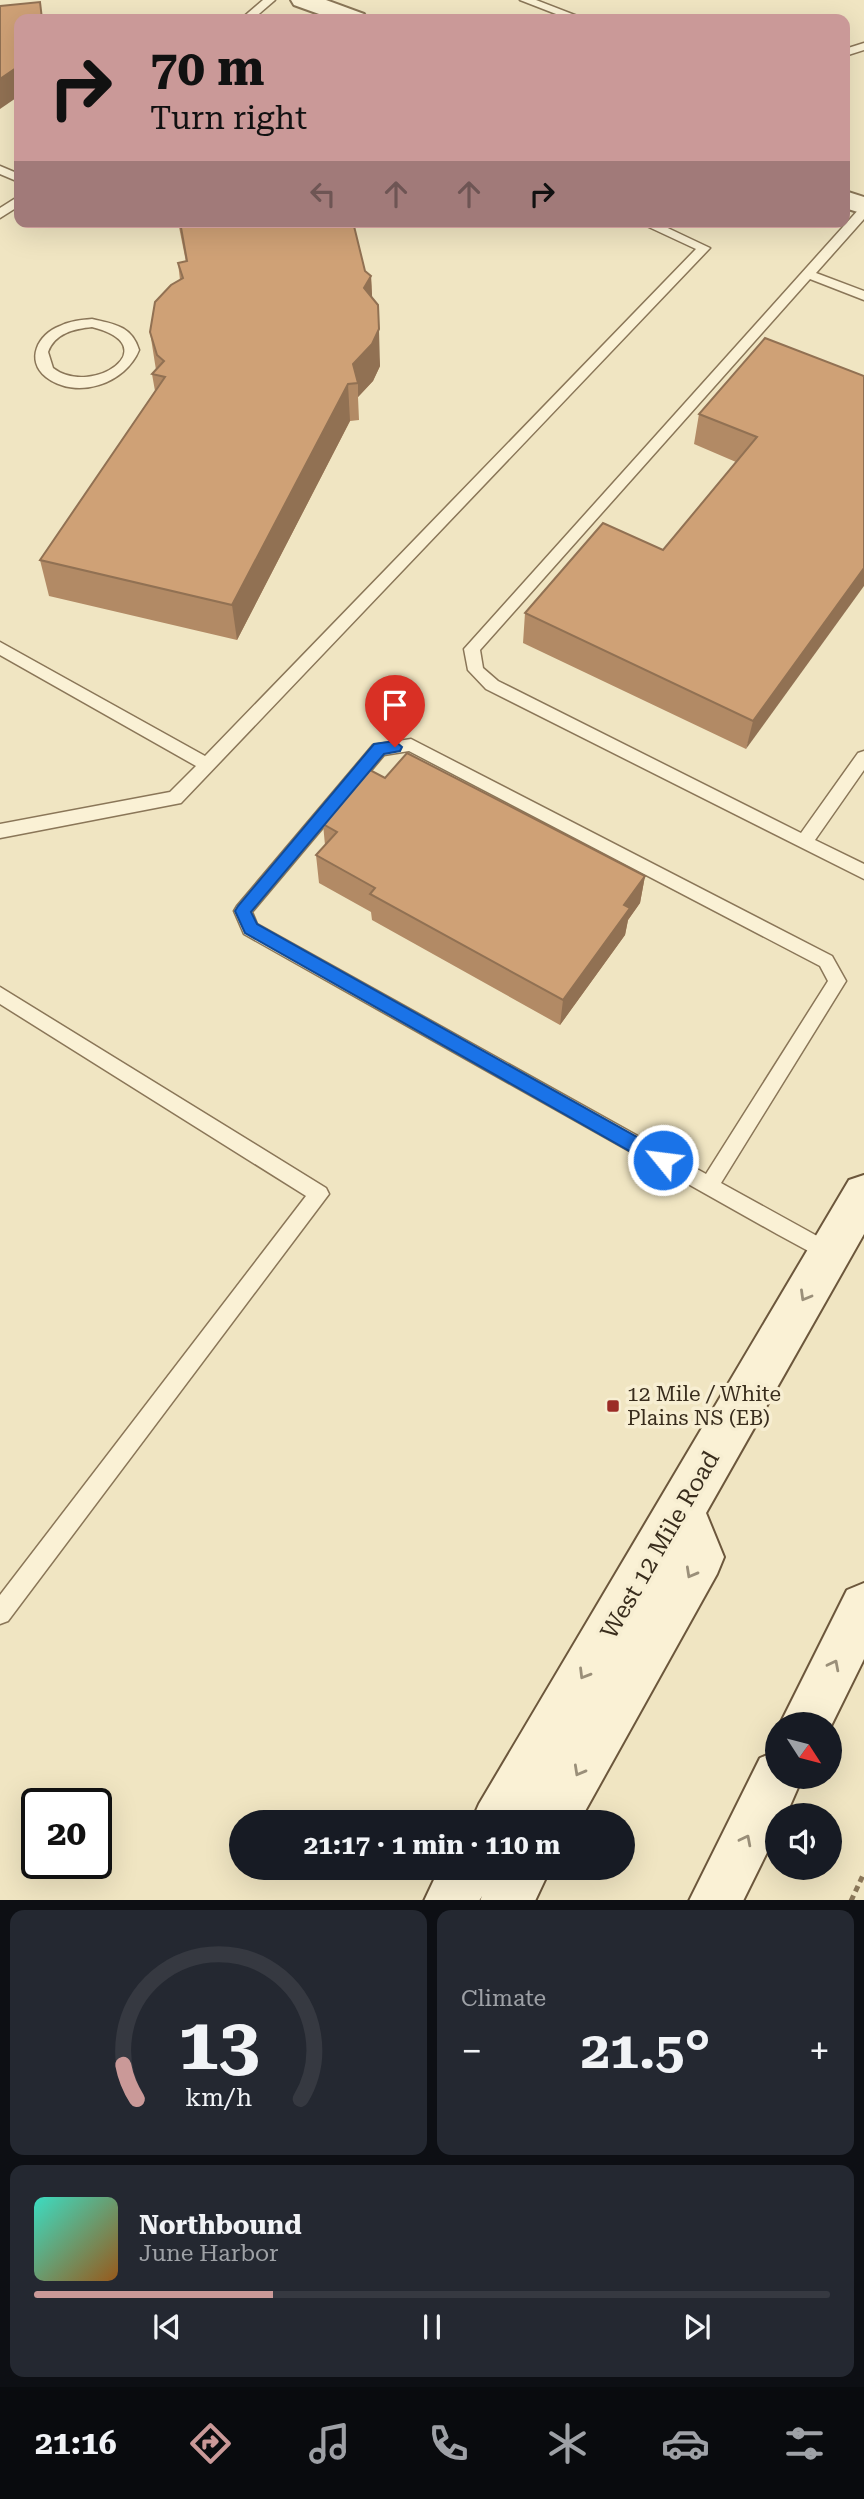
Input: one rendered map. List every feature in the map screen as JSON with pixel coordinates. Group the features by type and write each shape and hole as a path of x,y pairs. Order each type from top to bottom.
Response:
{"main road":[{"path":"303,0 341,14"},
{"name":"West 12 Mile Road","path":"503,1810 682,1510 864,1194"},
{"path":"558,1810 700,1557 682,1510"},
{"path":"811,1712 864,1607"},
{"path":"715,1900 771,1789"},
{"path":"450,1900 462,1880"},
{"path":"506,1900 518,1880"}],"lane":[{"path":"252,14 270,0"},
{"path":"525,0 565,14"},
{"path":"850,225 864,209"},
{"path":"0,831 175,798 704,247 658,228"},
{"path":"848,228 472,649 476,670 492,685 864,872"},
{"path":"808,274 864,296"},
{"path":"73,325 109,325 123,331 131,341 133,352 128,364 100,380 82,383 64,380 50,374 41,364 40,353 45,341 57,332 73,325"},
{"path":"0,649 207,765"},
{"path":"709,1186 838,981 826,961 411,745 379,748 243,911 250,929 709,1186 830,1253"},
{"path":"804,842 864,757"},
{"path":"0,995 319,1194 0,1613"}],"path":[{"path":"851,1900 864,1873"}],"building":[{"path":"40,2 41,14 14,14 14,69 0,79 0,6"},
{"path":"181,228 354,228 365,271 371,276 364,288 378,305 379,329 372,344 353,364 358,383 348,384 232,605 40,560 165,377 152,374 164,361 157,355 150,332 155,302 171,285 183,278 178,263 187,261"},
{"path":"765,338 864,376 864,568 753,721 525,613 603,523 663,550 757,437 699,414"},
{"path":"407,753 645,876 624,905 630,908 563,1000 370,894 375,888 316,855 337,832 323,824 370,770 385,778"}],"place":[{"name":"12 Mile / White Plains NS (EB)","path":"613,1406"}],"route":[{"path":"395,747 379,748 243,911 250,929 663,1160"}]}
